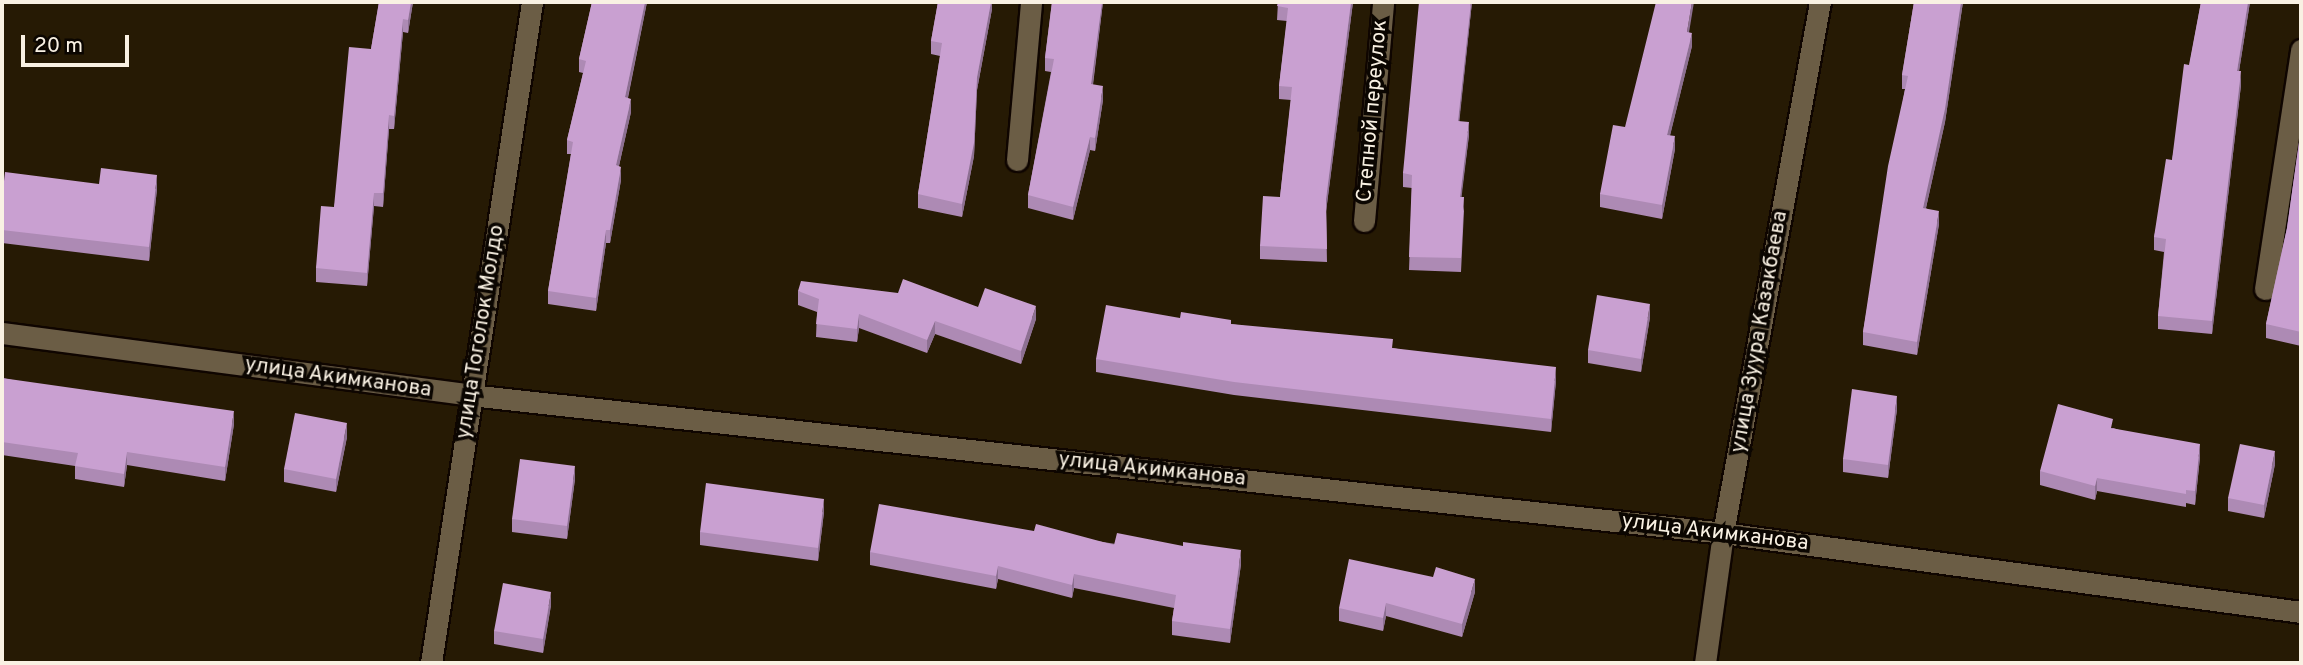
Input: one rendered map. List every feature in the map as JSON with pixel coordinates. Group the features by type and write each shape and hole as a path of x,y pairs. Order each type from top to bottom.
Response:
{"street":[{"name":"улица Тоголок Молдо","path":"431,663 532,2"},
{"path":"1017,160 1031,2"},
{"name":"Степной переулок","path":"1364,221 1383,2"},
{"name":"улица Зуура Казакбаева","path":"1705,663 1723,533 1820,2"},
{"path":"2265,289 2301,50"},
{"name":"улица Акимканова","path":"2,333 470,395 1723,533 2301,612"}],"building":[{"path":"379,2 411,2 408,20 403,19 394,116 389,115 383,193 374,193 367,273 316,268 321,206 334,207 349,47 371,49"},
{"path":"592,2 645,2 625,97 631,99 616,165 621,167 610,230 606,230 596,298 548,291 573,142 567,140 586,61 579,59"},
{"path":"938,2 991,2 977,77 974,143 962,204 918,194 942,43 931,41"},
{"path":"1052,2 1102,2 1091,84 1103,86 1095,138 1090,137 1073,207 1028,195 1054,59 1045,58"},
{"path":"1278,2 1351,2 1326,199 1327,249 1260,246 1263,196 1280,197 1292,87 1279,86 1288,8 1277,6"},
{"path":"1419,2 1471,2 1458,121 1469,122 1460,197 1464,197 1461,258 1409,257 1412,175 1403,173"},
{"path":"1656,2 1692,2 1687,32 1692,33 1667,135 1675,136 1662,205 1600,194 1613,125 1625,127"},
{"path":"1914,2 1961,2 1945,109 1923,208 1939,211 1917,342 1863,332 1888,166 1908,76 1902,75"},
{"path":"2201,2 2248,2 2237,71 2241,71 2212,321 2158,316 2166,239 2154,237 2166,159 2172,160 2184,64 2189,65"},
{"path":"2301,128 2301,332 2266,324 2287,228"},
{"path":"101,168 157,175 149,247 2,230 5,172 99,184"},
{"path":"903,279 978,307 985,288 1036,306 1021,351 935,321 927,340 859,314 857,329 816,324 819,299 798,291 801,281 898,293"},
{"path":"1597,295 1650,304 1641,359 1588,350"},
{"path":"1106,305 1180,318 1181,312 1231,320 1231,324 1393,339 1392,348 1556,367 1551,419 1234,382 1096,359"},
{"path":"2,378 234,411 225,467 127,452 124,474 75,466 78,453 2,442"},
{"path":"1852,389 1897,396 1888,465 1843,459"},
{"path":"2058,404 2113,419 2111,428 2200,444 2195,491 2186,490 2186,494 2097,478 2095,486 2040,471"},
{"path":"295,413 347,423 336,479 284,469"},
{"path":"2240,444 2275,451 2264,505 2228,498"},
{"path":"520,459 575,466 567,526 512,519"},
{"path":"706,483 824,499 818,548 700,532"},
{"path":"879,504 1034,531 1036,524 1114,545 1117,533 1183,546 1183,542 1241,550 1230,629 1172,621 1176,595 1074,574 1072,585 998,566 996,576 870,552"},
{"path":"1349,559 1433,577 1436,567 1475,579 1462,624 1386,603 1383,618 1339,608"},
{"path":"503,583 551,592 543,639 494,631"}]}
